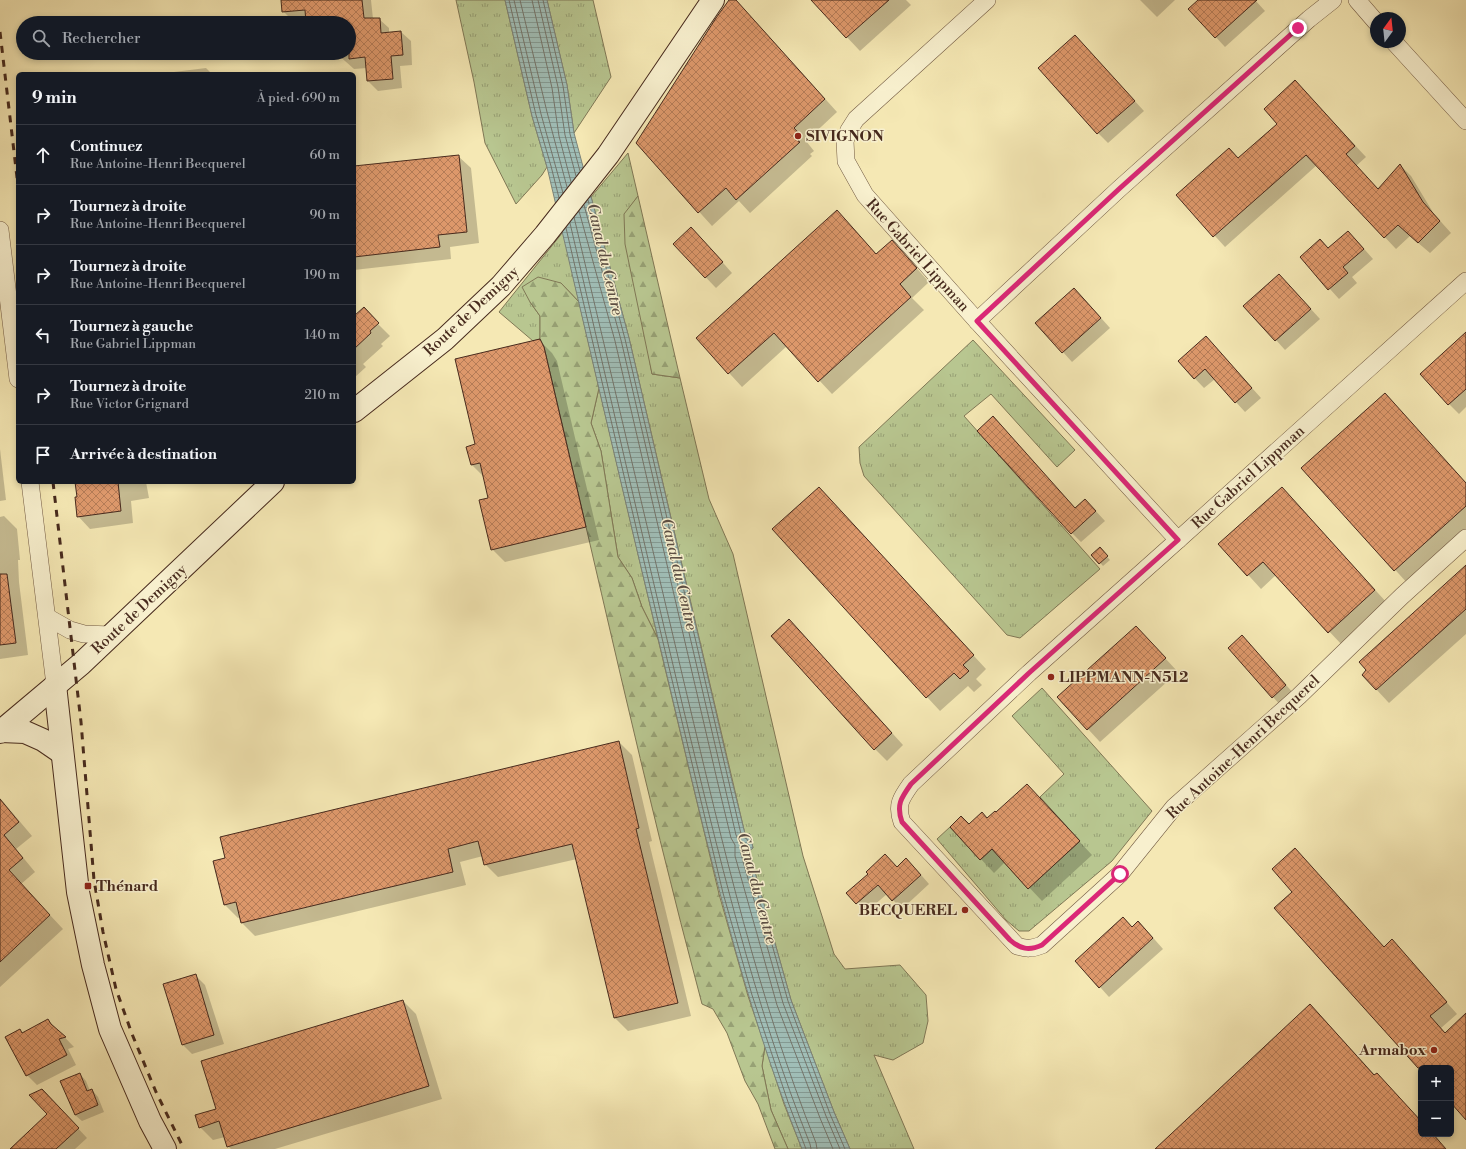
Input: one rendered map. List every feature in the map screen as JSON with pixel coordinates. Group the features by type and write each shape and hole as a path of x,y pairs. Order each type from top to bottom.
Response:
{"main road":[{"name":"Route de Demigny","path":"356,409 445,339 501,286 545,236 608,155 713,0"},
{"name":"Route de Demigny","path":"1,732 81,664 271,484"},
{"path":"55,685 78,892 93,965 110,1029 150,1121 164,1149"},
{"name":"Route de Demigny","path":"1,732 25,732 43,740 62,753"}],"street":[{"name":"Rue Gabriel Lippman","path":"987,0 856,120 849,130 845,141 846,161 865,195 977,321 1178,540 1466,281"},
{"path":"977,321 1119,189 1309,19 1333,0"},
{"path":"1357,0 1370,15"},
{"path":"1399,48 1466,121"},
{"path":"0,230 16,362"},
{"path":"30,484 55,685"},
{"name":"Rue Antoine-Henri Becquerel","path":"1178,540 1029,673 911,784 903,795 899,812 902,822 1017,946 1026,949 1035,948 1042,945 1120,874 1174,807 1299,696 1402,596 1466,538"},
{"path":"47,617 70,630 84,634 111,635"}],"green space":[{"path":"456,0 505,0 532,116 547,167 542,175 516,204 485,143 474,82"},
{"path":"547,0 593,0 611,77 574,133 567,85"},
{"path":"628,153 638,196 625,214 652,374 680,378 709,499 733,554 803,856 834,954 845,969 900,965 926,995 928,1021 923,1043 893,1060 874,1055 914,1149 850,1149 834,1112 791,1000 749,851 753,848 750,834 745,834 629,338 591,197"},
{"path":"638,196 680,378 652,374 625,244 624,214"},
{"path":"563,232 579,302 561,283 530,302 540,316 540,339 533,341 499,312"},
{"path":"538,277 561,283 579,302 599,388 591,423 601,451 618,557 632,578 642,607 658,639 719,894 748,996 765,1046 762,1066 771,1110 788,1149 775,1149 758,1104 745,1081 727,1033 713,1009 702,1004 640,759 544,347 540,339 540,316 522,287"},
{"path":"973,340 1075,450 1057,467 991,394 964,416 1100,569 1020,638 1007,635 864,476 860,463 859,447"},
{"path":"599,388 658,639 642,607 632,578 618,557 601,451 591,423"},
{"path":"1042,688 1152,811 1112,861 1029,931 1019,931 1006,920 937,839 950,827 980,860 992,849 1028,889 1080,841 1040,797 1064,774 1012,716"},
{"path":"765,1046 784,1104 802,1149 788,1149 771,1110 762,1066"}],"water":[{"name":"Canal du Centre","path":"505,0 547,0 567,85 574,133 629,338 745,834 750,834 753,848 749,851 791,1000 834,1112 850,1149 802,1149 761,1036 727,921 712,863 623,493 547,167 532,116"}],"building":[{"path":"281,0 362,0 364,18 380,18 381,33 401,31 403,55 391,56 393,79 367,81 365,57 356,58 356,16 305,16 305,10 282,12"},
{"path":"729,0 736,0 825,99 794,128 802,137 798,141 800,142 736,200 726,188 698,213 636,143"},
{"path":"811,0 889,0 846,38"},
{"path":"1198,0 1257,0 1215,38 1188,9"},
{"path":"1075,35 1135,101 1097,134 1038,68"},
{"path":"1295,80 1355,146 1346,154 1378,189 1400,164 1423,202 1440,221 1418,243 1398,225 1384,238 1306,155 1213,237 1176,195 1229,148 1238,158 1277,124 1264,109"},
{"path":"459,155 467,232 438,235 440,247 356,257 356,166"},
{"path":"837,210 876,254 892,240 917,268 900,284 911,297 818,382 774,333 728,374 696,338"},
{"path":"691,227 723,262 705,278 673,244"},
{"path":"1348,231 1364,249 1343,267 1348,273 1328,290 1300,257 1320,239 1328,248"},
{"path":"1279,274 1311,309 1275,341 1243,306"},
{"path":"1074,288 1101,318 1062,353 1035,323"},
{"path":"364,307 379,323 356,347 356,314"},
{"path":"1466,332 1466,389 1448,405 1420,374"},
{"path":"1206,336 1252,388 1235,403 1205,369 1194,379 1178,361"},
{"path":"540,339 544,347 586,527 491,550 479,500 488,498 480,463 471,465 466,447 475,444 455,359"},
{"path":"1385,393 1466,483 1466,506 1394,571 1301,468"},
{"path":"993,416 1075,508 1085,499 1096,511 1071,534 977,431"},
{"path":"75,484 118,484 121,511 77,517 75,497 77,497"},
{"path":"819,487 974,655 963,665 969,671 960,679 954,673 926,698 772,529"},
{"path":"1282,487 1375,590 1328,633 1263,562 1247,576 1218,544"},
{"path":"1100,547 1108,556 1099,564 1091,555"},
{"path":"1466,565 1466,609 1376,690 1362,675 1366,670 1359,662"},
{"path":"0,574 7,574 16,643 0,645"},
{"path":"789,619 892,733 874,750 771,636"},
{"path":"1136,626 1166,658 1087,730 1057,697"},
{"path":"1242,635 1286,685 1272,698 1228,648"},
{"path":"619,741 639,828 636,829 678,1003 614,1018 572,844 484,865 478,841 448,849 453,872 241,923 236,902 224,905 213,861 225,858 220,837"},
{"path":"1027,784 1080,841 1028,889 992,849 980,860 950,827 961,816 969,824 982,812 987,818 995,811 996,812"},
{"path":"0,799 19,822 4,835 23,858 9,870 50,915 0,962"},
{"path":"1295,848 1384,947 1392,939 1447,1002 1430,1016 1445,1033 1466,1013 1466,1120 1454,1106 1454,1065 1418,1065 1418,1068 1274,908 1292,892 1272,869"},
{"path":"885,854 897,867 906,858 921,875 892,901 878,885 856,904 846,893 868,874 866,872"},
{"path":"1123,917 1132,927 1138,921 1153,938 1099,988 1075,961"},
{"path":"196,974 214,1035 182,1045 163,984"},
{"path":"403,1000 429,1086 227,1147 219,1121 199,1128 195,1115 216,1109 201,1061"},
{"path":"1310,1004 1374,1075 1377,1073 1418,1118 1418,1137 1436,1137 1446,1149 1155,1149"},
{"path":"48,1019 51,1024 66,1037 59,1039 67,1055 26,1076 5,1037 20,1029 22,1033"},
{"path":"80,1073 87,1091 92,1089 98,1105 75,1115 60,1081"},
{"path":"42,1089 79,1128 56,1149 10,1149 47,1114 29,1095"}],"railway":[{"path":"0,32 16,169"},
{"path":"53,484 81,722 94,880 103,932 116,989 132,1034 156,1092 184,1149"}],"place":[{"name":"SIVIGNON","path":"798,136"},
{"name":"LIPPMANN-N512","path":"1051,677"},
{"name":"Thénard","path":"88,886"},
{"name":"BECQUEREL","path":"965,910"},
{"name":"Armabox","path":"1434,1050"}],"route":[{"path":"1120,874 1042,945 1035,948 1026,949 1017,946 1010,940 902,822 899,812 903,795 911,784 966,734 1029,673 1178,540 977,321 1119,189 1298,28"}]}
